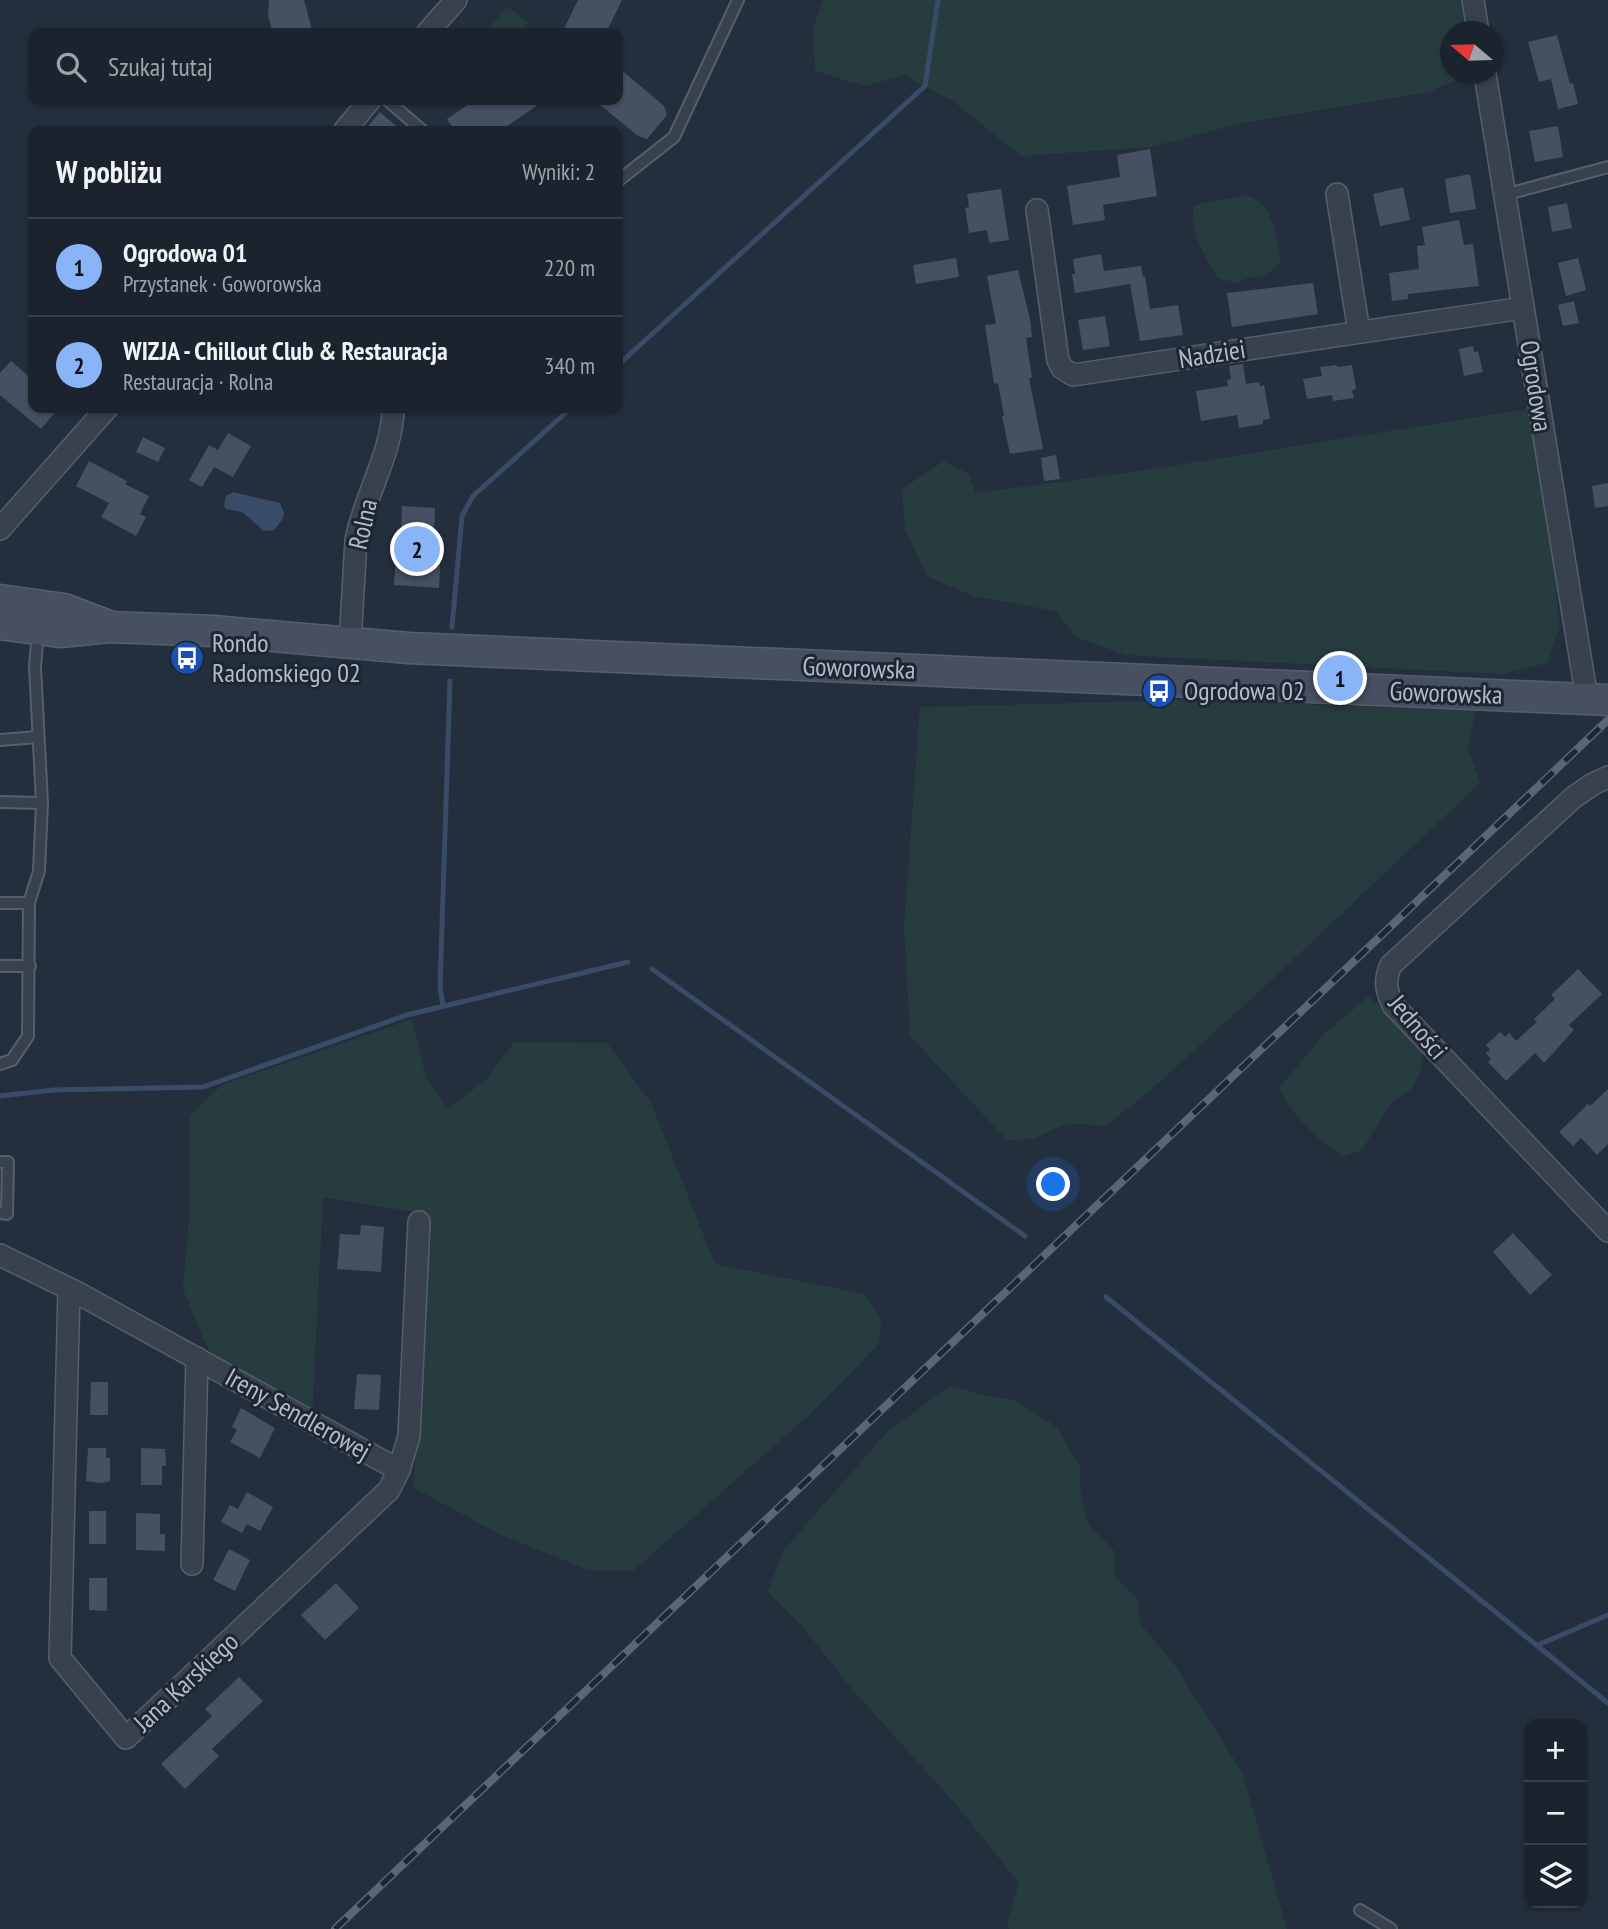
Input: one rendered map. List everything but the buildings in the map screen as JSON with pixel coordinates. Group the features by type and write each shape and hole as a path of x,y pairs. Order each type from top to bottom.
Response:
{"main road":[{"name":"Goworowska","path":"0,600 64,609 110,626"},
{"name":"Goworowska","path":"0,624 60,632 110,626 214,631 409,648 1597,699"}],"street":[{"path":"431,28 456,0"},
{"path":"1473,0 1476,21"},
{"name":"Ogrodowa","path":"1487,84 1523,308 1597,699"},
{"path":"348,126 366,105"},
{"path":"1338,194 1359,332"},
{"name":"Nadziei","path":"1037,210 1058,360 1062,368 1073,375 1523,308"},
{"path":"0,529 103,413"},
{"name":"Rolna","path":"350,644 359,523 388,436 392,413"},
{"name":"Jedności","path":"1608,777 1574,797 1391,965 1386,978 1386,990 1393,1005 1608,1231"},
{"path":"400,1469 409,1436 419,1222"},
{"name":"Ireny Sendlerowej","path":"0,1255 197,1357 400,1469"},
{"name":"Jana Karskiego","path":"69,1289 60,1658 126,1738 390,1490 400,1469"},
{"name":"Ireny Sendlerowej","path":"192,1564 197,1357"}],"lane":[{"path":"623,177 674,137 738,0"},
{"path":"393,105 417,126"},
{"path":"1504,195 1608,167"},
{"path":"0,1064 12,1060 28,1036 29,903 38,871 42,803 35,666 38,629"},
{"path":"0,740 37,737"},
{"path":"0,802 42,803"},
{"path":"0,903 29,903"},
{"path":"0,966 30,966"},
{"path":"0,1162 8,1162 7,1214 0,1213"},
{"path":"1360,1910 1391,1929"}],"green space":[{"path":"823,0 1460,0 1463,21 1440,21 1440,84 1447,84 1429,92 1242,123 1151,147 1021,156 953,101 904,75 865,86 815,71 813,28"},
{"path":"508,6 528,23 524,28 489,28"},
{"path":"1248,196 1257,200 1268,213 1281,260 1270,272 1236,283 1218,278 1207,260 1199,245 1193,207 1211,201"},
{"path":"1528,409 1554,558 1559,627 1547,663 1501,674 1126,655 1076,637 1056,611 973,596 927,576 905,529 902,489 944,461 968,473 976,493 1140,471"},
{"path":"1194,700 1476,711 1468,748 1480,783 1263,988 1145,1095 1105,1126 1067,1123 1033,1139 1007,1140 910,1036 904,926 920,707"},
{"path":"1368,997 1382,1007 1422,1051 1421,1071 1412,1088 1392,1102 1362,1150 1343,1156 1306,1126 1279,1088 1324,1034"},
{"path":"412,1019 426,1078 447,1109 487,1079 514,1042 607,1043 651,1103 715,1264 865,1294 881,1320 879,1344 810,1414 633,1571 588,1570 501,1535 414,1488 426,1214 323,1197 312,1417 233,1383 205,1343 183,1289 189,1217 190,1115 222,1085"},
{"path":"950,1386 1014,1400 1057,1427 1080,1467 1081,1498 1089,1525 1115,1552 1115,1577 1138,1600 1140,1624 1172,1661 1242,1772 1287,1929 1009,1929 1007,1924 1019,1883 958,1807 851,1688 802,1626 768,1592 783,1551 888,1431"}],"water":[{"path":"233,492 280,503 284,513 282,520 274,530 264,531 242,512 226,509 226,496"}],"waterway":[{"path":"623,360 925,86 938,0"},
{"path":"452,627 462,516 473,496 565,413"},
{"path":"443,1006 440,987 450,681"},
{"path":"0,1096 54,1090 203,1087 407,1015 628,962"},
{"path":"652,969 1025,1236"},
{"path":"1106,1297 1608,1703"},
{"path":"1538,1645 1608,1615"}],"railway":[{"path":"335,1929 1608,720"}],"place":[{"name":"WIZJA - Chillout Club & Restauracja","path":"417,549"},
{"name":"Rondo Radomskiego 02","path":"187,658"},
{"name":"Ogrodowa 01","path":"1340,678"},
{"name":"Ogrodowa 02","path":"1159,691"}]}
